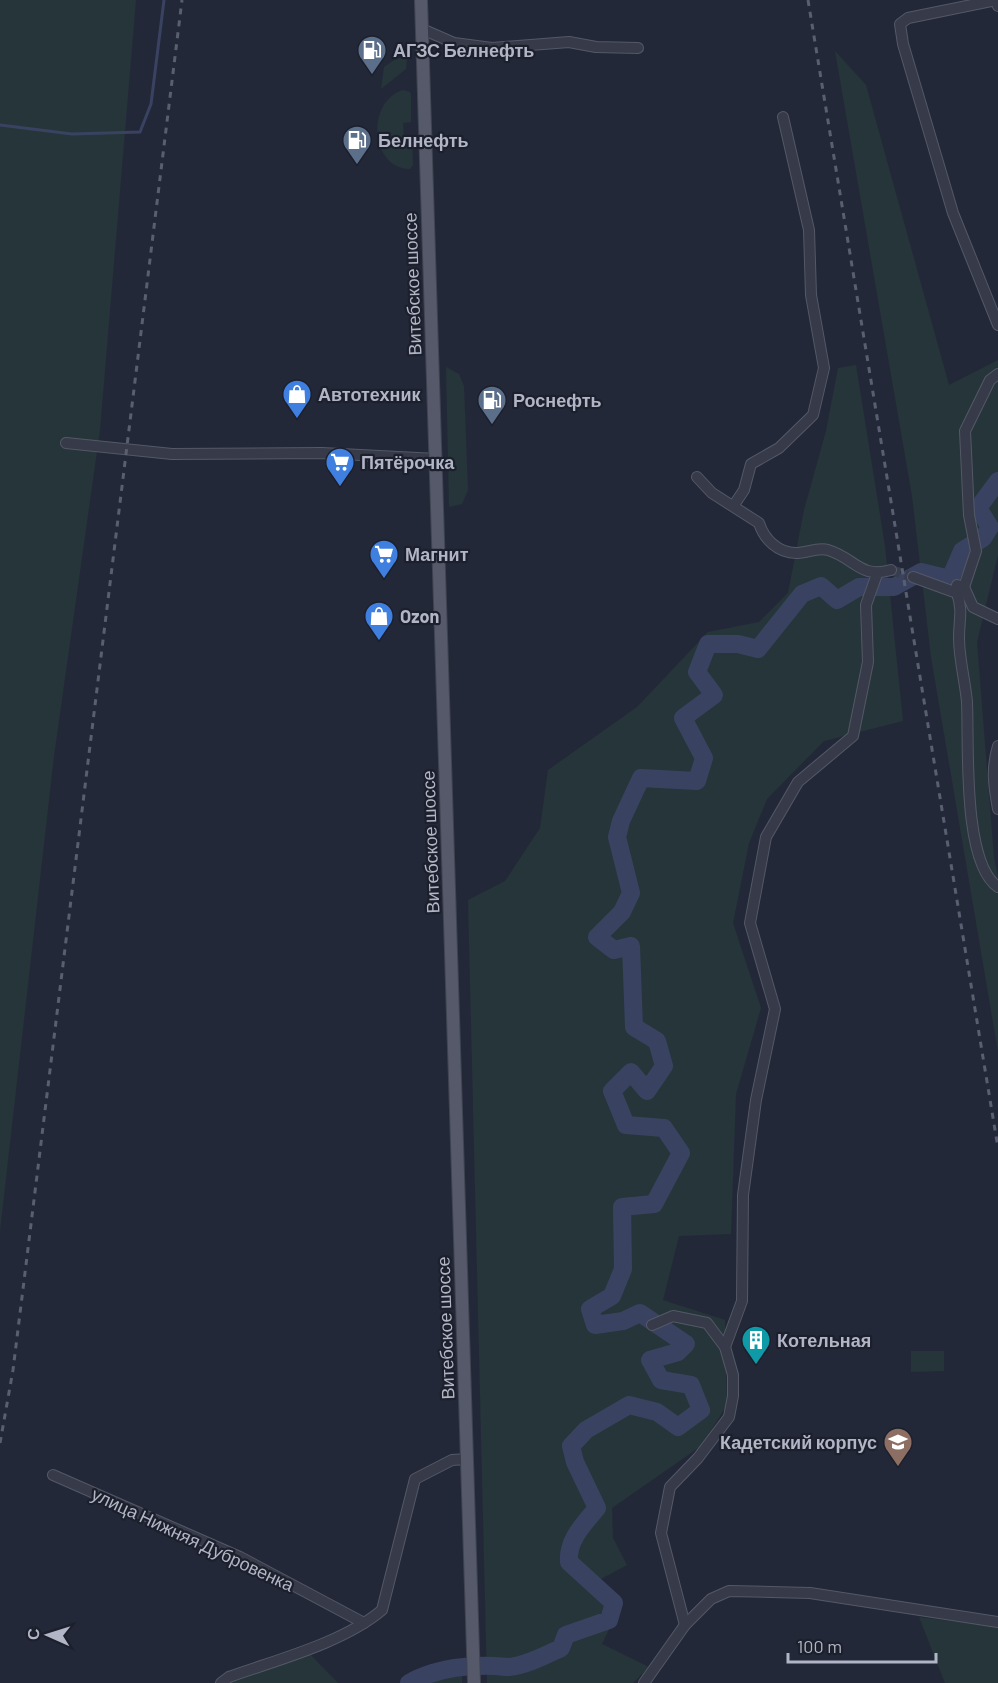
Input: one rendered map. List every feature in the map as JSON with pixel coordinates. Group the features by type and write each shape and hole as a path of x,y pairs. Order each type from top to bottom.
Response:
{"main road":[{"name":"Витебское шоссе","path":"421,0 474,1683"}],"street":[{"path":"998,6 996,0 908,18 900,24 903,44 953,213 998,325"},
{"path":"422,29 454,43 492,48 569,42 596,47 638,48"},
{"path":"734,505 744,490 751,464 779,448 813,415 824,368 811,296 809,230 783,117"},
{"path":"998,374 990,380 965,431 969,515 976,551 964,587 974,607 998,619"},
{"path":"66,443 172,454 322,453 437,459"},
{"path":"698,477 712,493 759,523 763,537 782,549 795,553 826,549 852,562 860,570 877,574 891,570"},
{"path":"725,1347 742,1301 743,1195 756,1100 775,1009 750,923 766,837 798,782 853,736 868,662 866,604 877,574"},
{"path":"913,577 957,593 962,609 959,638 967,700 972,830 982,868 998,887"},
{"path":"940,586 953,584 964,587"},
{"path":"998,746 994,760 993,780 998,810"},
{"path":"652,1325 673,1316 707,1323 725,1347 733,1375 733,1396 729,1417 698,1458 670,1487 661,1533 685,1625"},
{"path":"221,1683 229,1677 321,1643 364,1623 381,1610 415,1479 452,1460 467,1459"},
{"name":"улица Нижняя Дубровенка","path":"53,1474 240,1557 364,1623"},
{"path":"644,1683 685,1625 711,1599 729,1591 810,1593 998,1622"}],"shaded area":[{"path":"0,0 136,0 100,430 54,756 0,1231"},
{"path":"835,51 866,85 949,385 998,360 998,555 977,642 994,858 998,876 998,1052 931,657 912,496"},
{"path":"397,58 407,59 406,69 381,89 384,67"},
{"path":"403,90 410,92 411,96 411,122 403,123 404,142 412,141 413,165 410,169 397,166 387,158 378,134 378,120 383,107 391,97"},
{"path":"856,365 885,546 903,721 824,741 767,799 749,843 733,923 761,1008 736,1094 731,1234 679,1236 663,1300 725,1320 727,1405 701,1446 612,1508 613,1538 627,1565 601,1579 621,1605 602,1644 649,1667 633,1683 487,1683 468,900 505,881 540,828 548,770 637,707 708,632 759,622 788,593 804,510 826,431 838,368"},
{"path":"446,367 459,374 464,386 468,490 462,504 449,507"},
{"path":"911,1351 944,1351 944,1371 911,1372"},
{"path":"919,1617 998,1627 998,1683 945,1683"},
{"path":"307,1651 338,1683 228,1683"},
{"path":"462,1672 462,1683 405,1683"}],"waterway":[{"path":"0,125 72,134 140,132 151,104 164,0"},
{"path":"409,1683 429,1674 462,1667 522,1665 561,1648 566,1635 609,1620 614,1603 569,1562 574,1539 597,1508 575,1462 571,1446 586,1430 629,1405 657,1412 678,1427 701,1410 691,1385 661,1380 650,1360 678,1352 686,1344 640,1313 623,1321 595,1325 590,1309 612,1296 623,1269 622,1207 654,1204 681,1153 664,1128 626,1125 612,1091 631,1072 647,1091 664,1066 657,1041 634,1027 631,946 614,950 597,937 622,912 631,893 617,837 621,821 641,778 697,781 704,758 683,718 714,695 697,672 708,644 738,644 758,649 802,594 821,586 837,600 859,587 894,587 921,572 950,579 962,551 983,538 990,527 978,508 998,481"}],"tunnel":[{"path":"891,570 913,577"}],"railway":[{"path":"0,1443 13,1370 182,0"},
{"path":"808,0 998,1148"}],"place":[{"name":"АГЗС Белнефть","path":"372,76"},
{"name":"Белнефть","path":"357,166"},
{"name":"Автотехник","path":"297,420"},
{"name":"Роснефть","path":"492,426"},
{"name":"Пятёрочка","path":"340,488"},
{"name":"Магнит","path":"384,580"},
{"name":"Ozon","path":"379,642"},
{"name":"Котельная","path":"756,1366"},
{"name":"Кадетский корпус","path":"898,1468"}]}
